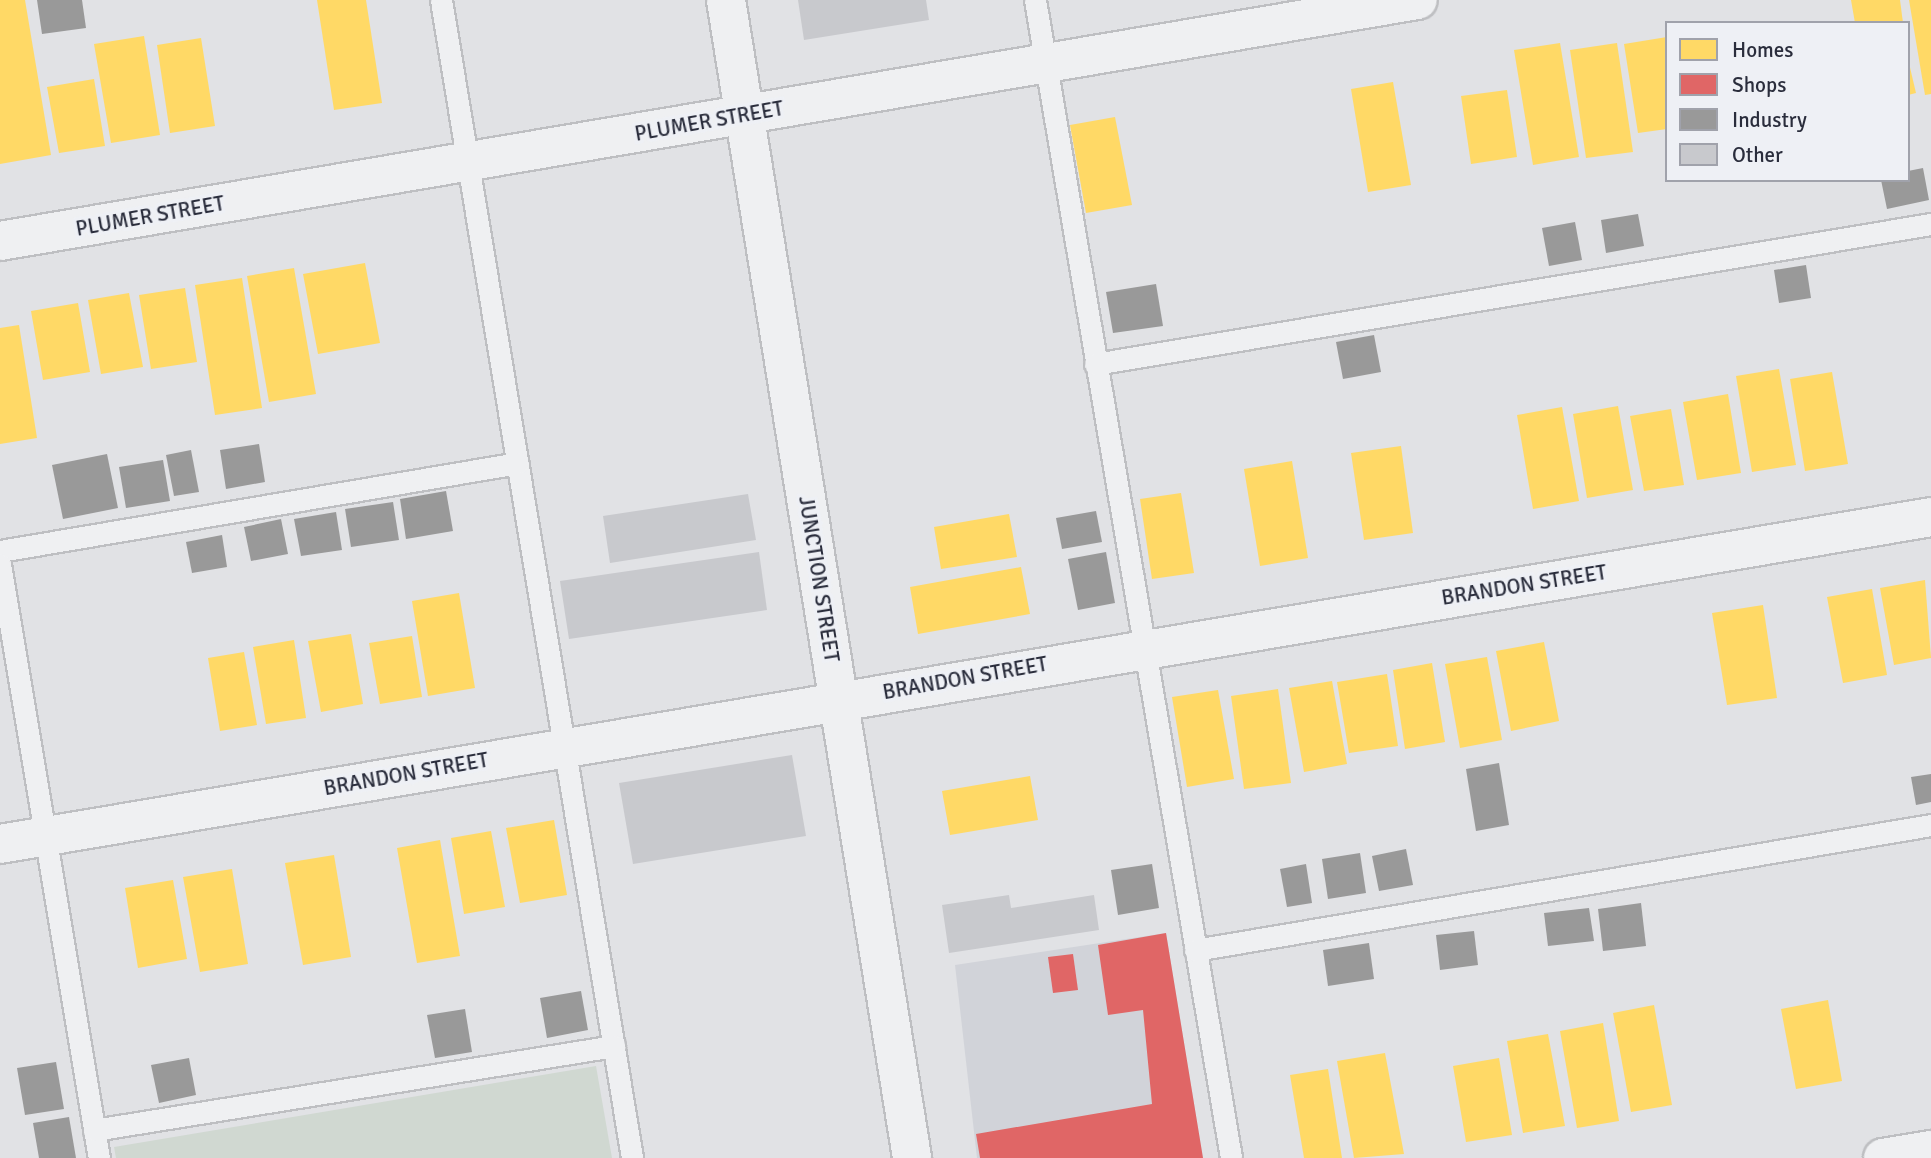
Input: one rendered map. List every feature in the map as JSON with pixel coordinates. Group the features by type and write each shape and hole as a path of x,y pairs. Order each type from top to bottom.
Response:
{"street":[{"name":"JUNCTION STREET","path":"726,0 912,1158"},
{"name":"PLUMER STREET","path":"0,241 1418,0"},
{"name":"BRANDON STREET","path":"0,844 838,699 1931,517"},
{"path":"1883,1158 1931,1150"}],"lane":[{"path":"441,0 632,1158"},
{"path":"1035,0 1142,648 1231,1158"},
{"path":"1095,364 1931,223"},
{"path":"0,551 518,463"},
{"path":"0,564 99,1158"},
{"path":"1195,950 1931,825"},
{"path":"94,1130 614,1046"}],"shaded area":[{"path":"1166,933 1203,1158 977,1158 955,965"},
{"path":"596,1066 612,1158 116,1158 114,1147"}],"building: Homes":[{"path":"0,0 25,0 51,155 0,164"},
{"path":"317,0 366,0 382,103 334,110"},
{"path":"1851,0 1900,0 1903,21 1855,21"},
{"path":"1909,0 1931,0 1931,94 1925,95"},
{"path":"144,36 160,135 111,143 94,44"},
{"path":"1665,37 1665,129 1638,133 1624,44"},
{"path":"201,38 215,126 170,133 157,45"},
{"path":"1560,43 1579,157 1533,165 1514,50"},
{"path":"1617,43 1633,152 1586,158 1570,50"},
{"path":"1910,68 1916,93 1910,94"},
{"path":"94,79 105,146 59,153 47,87"},
{"path":"1393,82 1411,185 1368,192 1351,89"},
{"path":"1507,90 1517,157 1471,164 1461,96"},
{"path":"1115,117 1132,205 1086,213 1070,125"},
{"path":"365,263 380,343 318,354 303,274"},
{"path":"294,268 316,394 269,402 247,276"},
{"path":"242,278 262,408 215,415 195,285"},
{"path":"185,288 197,362 151,369 139,295"},
{"path":"129,293 143,367 101,374 88,300"},
{"path":"78,303 90,372 43,380 31,311"},
{"path":"19,325 37,438 0,444 0,328"},
{"path":"1779,369 1796,465 1752,472 1736,376"},
{"path":"1832,372 1848,464 1805,471 1790,379"},
{"path":"1728,394 1741,473 1697,480 1683,402"},
{"path":"1618,406 1633,490 1587,498 1573,414"},
{"path":"1562,407 1579,501 1533,509 1517,415"},
{"path":"1671,409 1684,485 1644,491 1630,416"},
{"path":"1401,446 1413,533 1364,540 1351,453"},
{"path":"1292,461 1308,558 1260,566 1244,469"},
{"path":"1181,493 1194,573 1152,579 1140,499"},
{"path":"1009,514 1017,557 941,569 934,527"},
{"path":"1021,567 1030,614 918,634 910,587"},
{"path":"1925,580 1931,658 1894,665 1880,588"},
{"path":"1872,589 1887,675 1843,683 1827,597"},
{"path":"459,593 475,688 428,696 412,601"},
{"path":"1763,605 1777,698 1727,705 1712,613"},
{"path":"351,634 363,704 321,712 308,641"},
{"path":"412,636 422,697 380,704 369,643"},
{"path":"294,640 306,718 266,724 253,647"},
{"path":"1544,642 1559,721 1511,731 1496,651"},
{"path":"244,652 257,725 220,731 208,658"},
{"path":"1487,657 1502,740 1460,748 1445,664"},
{"path":"1432,663 1445,742 1405,749 1393,670"},
{"path":"1387,674 1398,746 1349,753 1337,682"},
{"path":"1332,681 1347,764 1304,772 1289,688"},
{"path":"1278,689 1291,783 1244,789 1231,696"},
{"path":"1218,690 1234,779 1187,787 1172,697"},
{"path":"1030,776 1038,820 950,835 942,791"},
{"path":"554,820 567,895 520,903 506,828"},
{"path":"491,831 505,907 464,914 451,838"},
{"path":"440,840 460,956 417,963 397,848"},
{"path":"334,855 351,957 303,965 285,863"},
{"path":"232,869 248,964 200,972 183,877"},
{"path":"173,880 187,959 138,968 125,888"},
{"path":"1828,1000 1842,1081 1796,1089 1781,1009"},
{"path":"1654,1005 1672,1105 1631,1112 1613,1013"},
{"path":"1603,1023 1619,1121 1577,1128 1560,1031"},
{"path":"1548,1034 1565,1126 1523,1133 1507,1041"},
{"path":"1385,1053 1404,1154 1354,1158 1337,1061"},
{"path":"1499,1058 1512,1135 1466,1142 1453,1066"},
{"path":"1328,1069 1342,1158 1304,1158 1290,1075"}],"building: Shops":[{"path":"1166,933 1203,1158 980,1158 976,1134 1152,1104 1143,1010 1108,1015 1098,945"},
{"path":"1073,954 1078,990 1053,993 1048,957"}],"building: Industry":[{"path":"37,0 82,0 86,28 42,34"},
{"path":"1923,168 1929,200 1887,209 1881,182 1910,182 1910,171"},
{"path":"1638,214 1644,246 1606,253 1601,220"},
{"path":"1575,222 1582,260 1549,266 1542,228"},
{"path":"1806,265 1811,298 1779,303 1774,270"},
{"path":"1156,284 1163,326 1113,333 1106,292"},
{"path":"1374,335 1381,372 1343,379 1336,342"},
{"path":"259,444 265,482 226,489 220,450"},
{"path":"191,450 199,492 174,496 166,455"},
{"path":"107,454 118,508 63,519 52,465"},
{"path":"163,460 170,501 126,508 119,467"},
{"path":"446,491 453,531 406,539 400,499"},
{"path":"393,502 399,540 351,547 345,509"},
{"path":"1096,511 1102,542 1062,549 1056,518"},
{"path":"336,512 342,550 301,556 294,519"},
{"path":"281,519 288,554 251,561 244,527"},
{"path":"222,535 227,567 192,573 186,542"},
{"path":"1106,552 1115,603 1078,610 1068,559"},
{"path":"1499,763 1509,825 1476,831 1466,769"},
{"path":"1931,774 1931,802 1916,805 1911,777"},
{"path":"1406,849 1413,885 1379,891 1372,856"},
{"path":"1360,853 1366,893 1328,899 1322,859"},
{"path":"1152,864 1159,908 1118,915 1111,870"},
{"path":"1306,864 1312,903 1287,907 1280,869"},
{"path":"1641,903 1646,946 1603,951 1598,909"},
{"path":"1589,908 1594,941 1548,946 1544,913"},
{"path":"1474,931 1478,965 1440,970 1436,935"},
{"path":"1369,943 1374,979 1328,986 1323,950"},
{"path":"581,991 588,1030 547,1038 540,998"},
{"path":"465,1009 472,1052 435,1058 427,1015"},
{"path":"189,1058 196,1095 159,1103 151,1065"},
{"path":"56,1062 64,1109 25,1115 17,1068"},
{"path":"69,1117 76,1158 39,1158 33,1123"}],"building: Other":[{"path":"798,0 926,0 929,20 804,40"},
{"path":"748,494 756,540 610,563 603,516"},
{"path":"759,552 767,610 569,639 560,581"},
{"path":"792,755 806,836 633,864 619,783"},
{"path":"1009,895 1011,908 1094,895 1099,930 949,953 942,905"}]}
